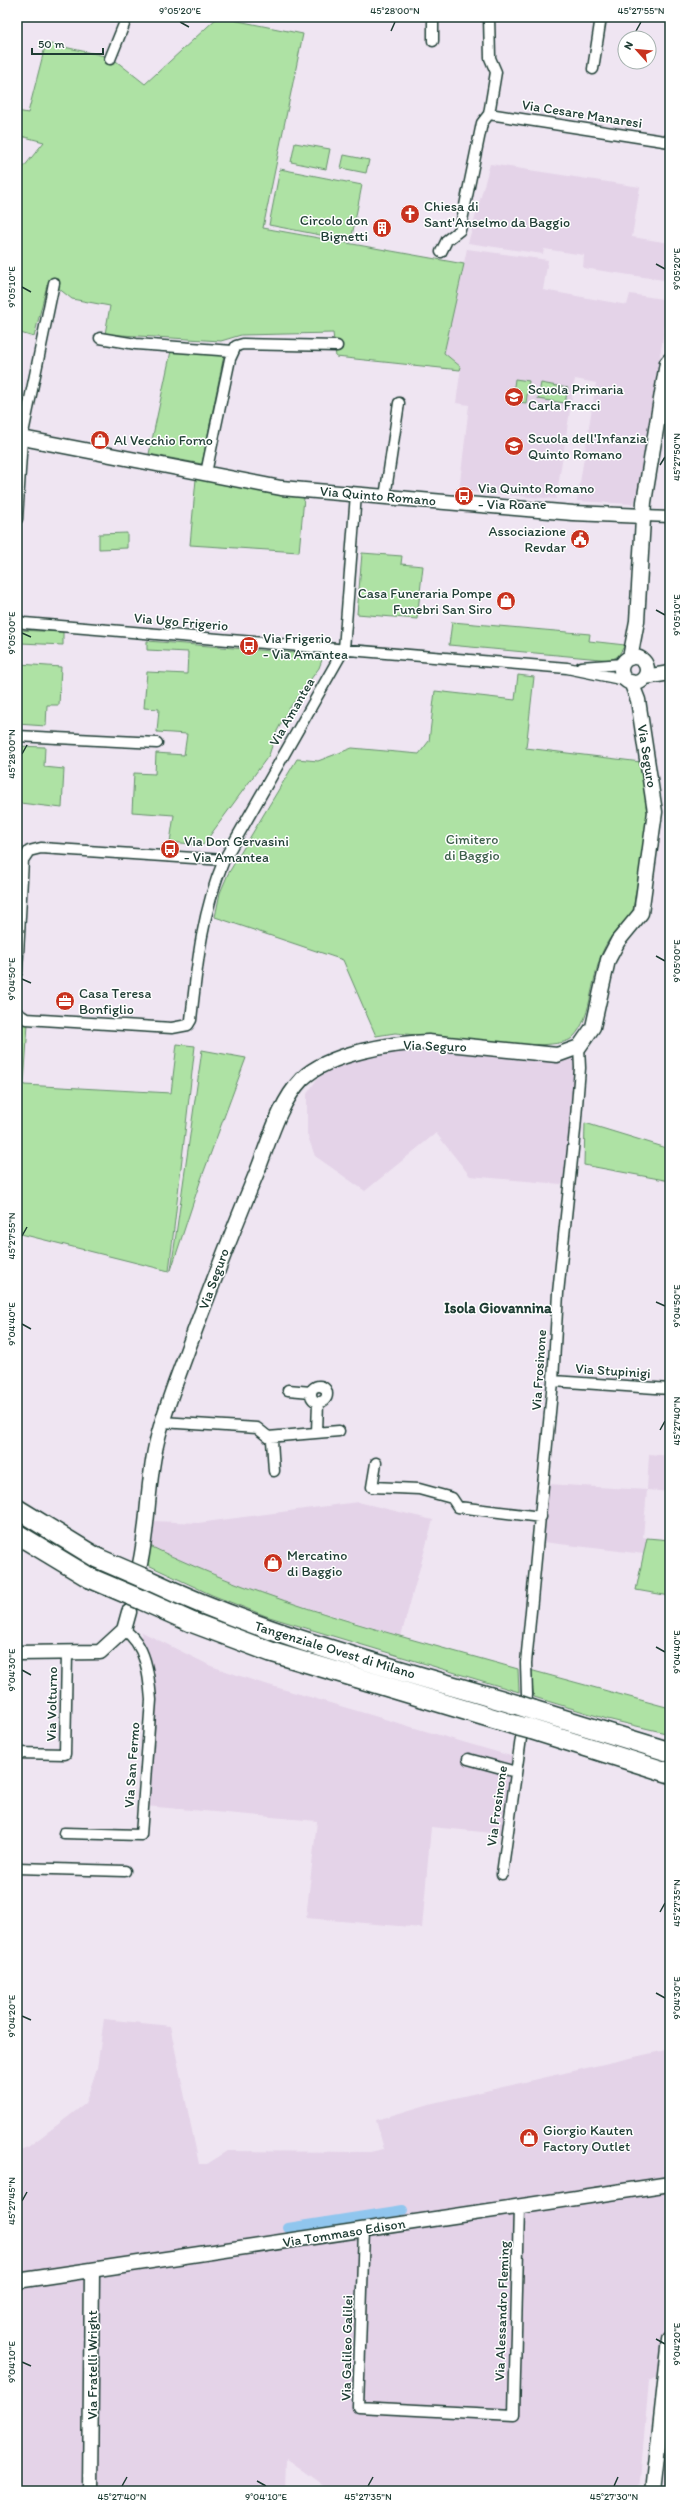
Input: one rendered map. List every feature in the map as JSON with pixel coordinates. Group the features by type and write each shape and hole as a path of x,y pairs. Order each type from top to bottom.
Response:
{"highway":[{"name":"Tangenziale Ovest di Milano","path":"17,1509 97,1558 144,1572 207,1606 288,1637 526,1703 595,1730 670,1752"},
{"name":"Tangenziale Ovest di Milano","path":"17,1534 136,1606 191,1622 277,1654 522,1731 670,1773"},
{"path":"595,1730 627,1733 670,1741"},
{"path":"591,1750 622,1767 670,1785"}],"street":[{"path":"110,59 127,17"},
{"path":"433,17 433,41"},
{"path":"441,252 447,240 460,230 482,123 490,114 496,72 490,58 489,17"},
{"path":"593,69 601,17"},
{"name":"Via Cesare Manaresi","path":"490,114 670,142"},
{"path":"17,518 20,438 54,283"},
{"path":"100,338 136,344 233,351 243,344 337,346"},
{"path":"206,473 233,351"},
{"path":"635,670 644,502 657,427 667,405 667,363 670,360"},
{"path":"385,497 399,403"},
{"name":"Via Quinto Romano","path":"20,438 281,488 578,513 670,518"},
{"name":"Via Amantea","path":"17,1013 26,1019 172,1028 188,1025 204,920 214,884 224,860 344,649 356,494"},
{"name":"Via Ugo Frigerio","path":"17,620 24,623 567,668"},
{"path":"567,668 635,670 670,667"},
{"path":"567,668 635,670 670,673"},
{"name":"Via Seguro","path":"144,1572 153,1460 162,1422 227,1244 286,1102 303,1079 323,1065 351,1055 372,1048 408,1043 428,1042 557,1055 579,1047 593,1027 612,951 641,913 655,812 638,700 635,670"},
{"path":"17,736 158,743"},
{"path":"17,972 24,860 29,851 41,848 224,860"},
{"name":"Via Frosinone","path":"502,1874 526,1703 526,1663 553,1381 558,1293 576,1115 580,1068 579,1047"},
{"name":"Via Stupinigi","path":"553,1381 670,1389"},
{"path":"311,1392 316,1386 322,1386 326,1390 326,1398 318,1402"},
{"path":"288,1390 311,1392"},
{"path":"311,1392 313,1399 318,1402"},
{"path":"317,1432 318,1402"},
{"path":"162,1422 258,1428 272,1440 274,1471"},
{"path":"268,1437 339,1431"},
{"path":"376,1463 372,1487 419,1489 452,1498 458,1507 540,1517"},
{"path":"17,1653 68,1654 100,1652 124,1630 136,1606"},
{"name":"Via San Fermo","path":"64,1833 141,1835 151,1700 150,1687 143,1655 135,1639 124,1630"},
{"name":"Via Volturno","path":"17,1753 65,1754 68,1654"},
{"path":"468,1759 516,1772"},
{"path":"17,1868 125,1871"},
{"name":"Via Tommaso Edison","path":"17,2282 670,2184"},
{"name":"Via Alessandro Fleming","path":"514,2415 519,2207"},
{"name":"Via Galileo Galilei","path":"364,2230 358,2407 514,2415"},
{"name":"Via Fratelli Wright","path":"90,2491 92,2459 92,2271"},
{"path":"654,2491 670,2339"}],"shaded area":[{"path":"490,164 640,187 632,237 670,243 670,281 583,268 584,255 544,249 543,254 468,243"},
{"name":"Scuola Primaria Carla Fracci","path":"467,249 548,260 543,290 627,305 630,294 669,300 637,498 632,504 577,501 596,383 575,379 556,499 459,491 469,405 456,403 461,367 444,353"},
{"path":"413,1048 439,1048 538,1062 574,1055 578,1065 565,1182 561,1184 470,1176 436,1133 365,1191 315,1156 307,1134 307,1094 317,1079 334,1067 372,1055"},
{"path":"649,1454 670,1456 670,1492 647,1490"},
{"path":"547,1484 647,1490 643,1537 647,1538 644,1554 543,1542"},
{"path":"358,1502 433,1520 401,1636 263,1594 187,1564 150,1546 153,1521 198,1523"},
{"path":"142,1632 211,1666 255,1681 514,1757 503,1834 431,1827 422,1928 306,1918 317,1821 145,1806 154,1683 140,1641"},
{"path":"104,2019 170,2026 199,2164 207,2164 228,2151 370,2152 384,2149 376,2120 433,2103 670,2049 670,2372 649,2381 639,2491 332,2491 286,2458 285,2491 17,2491 17,2151 28,2147 85,2104 97,2068"}],"green space":[{"path":"218,17 303,34 263,228 464,264 444,353 461,367 460,370 336,357 333,333 241,335 221,341 105,334 110,306 72,299 58,288 47,285 34,337 17,332 17,173 19,173 44,142 17,135 17,111 28,113 46,43 105,56 116,61 145,84"},
{"path":"295,143 330,149 326,169 291,162"},
{"path":"344,155 369,160 366,173 341,168"},
{"path":"280,169 362,185 351,241 269,225"},
{"path":"171,351 224,355 202,464 149,454"},
{"path":"515,379 529,381 526,403 512,401"},
{"path":"541,383 568,388 565,403 538,399"},
{"path":"196,479 304,498 299,552 190,545"},
{"path":"127,533 127,548 99,549 99,534"},
{"path":"362,553 402,556 401,564 423,566 417,619 357,614"},
{"path":"452,622 590,634 589,641 625,645 618,656 611,660 449,645"},
{"path":"17,630 63,632 63,645 21,643 20,664 61,667 59,705 47,705 46,726 17,724"},
{"path":"147,641 308,654 322,660 319,668 288,710 277,731 269,755 203,845 170,842 174,815 132,812 134,773 155,774 156,753 184,755 187,734 157,732 159,709 144,708 147,672 187,674 188,652 147,650"},
{"name":"Cimitero di Baggio","path":"518,675 534,677 526,748 641,762 649,812 632,916 614,933 603,950 585,1018 580,1029 572,1038 560,1043 541,1045 488,1043 395,1033 376,1036 343,960 215,917 220,893 228,874 297,759 318,761 352,748 419,754 429,741 435,691 515,700"},
{"path":"17,746 45,747 44,767 64,769 62,808 20,803 17,853"},
{"path":"17,1021 28,1024 24,1085 171,1093 177,1044 195,1046 169,1271 17,1233"},
{"path":"202,1050 246,1058 200,1182 171,1270"},
{"path":"585,1123 670,1149 670,1181 584,1165"},
{"path":"647,1538 670,1540 670,1596 636,1590"},
{"path":"150,1546 194,1566 285,1601 378,1630 518,1669 519,1692 266,1616 212,1595 146,1564"},
{"path":"530,1670 670,1708 670,1734 607,1719 534,1697"}],"waterway":[{"path":"288,2228 403,2210"}],"place":[{"name":"Chiesa di Sant'Anselmo da Baggio","path":"410,214"},
{"name":"Circolo don Bignetti","path":"382,228"},
{"name":"Scuola Primaria Carla Fracci","path":"514,397"},
{"name":"Al Vecchio Forno","path":"100,440"},
{"name":"Scuola dell'Infanzia Quinto Romano","path":"514,446"},
{"name":"Via Quinto Romano - Via Roane","path":"464,496"},
{"name":"Associazione Revdar","path":"580,539"},
{"name":"Casa Funeraria Pompe Funebri San Siro","path":"506,601"},
{"name":"Via Frigerio - Via Amantea","path":"249,646"},
{"name":"Via Don Gervasini - Via Amantea","path":"170,849"},
{"name":"Casa Teresa Bonfiglio","path":"65,1001"},
{"name":"Mercatino di Baggio","path":"273,1563"},
{"name":"Giorgio Kauten Factory Outlet","path":"529,2138"}],"district":[{"name":"Isola Giovannina","path":"498,1308"}]}
